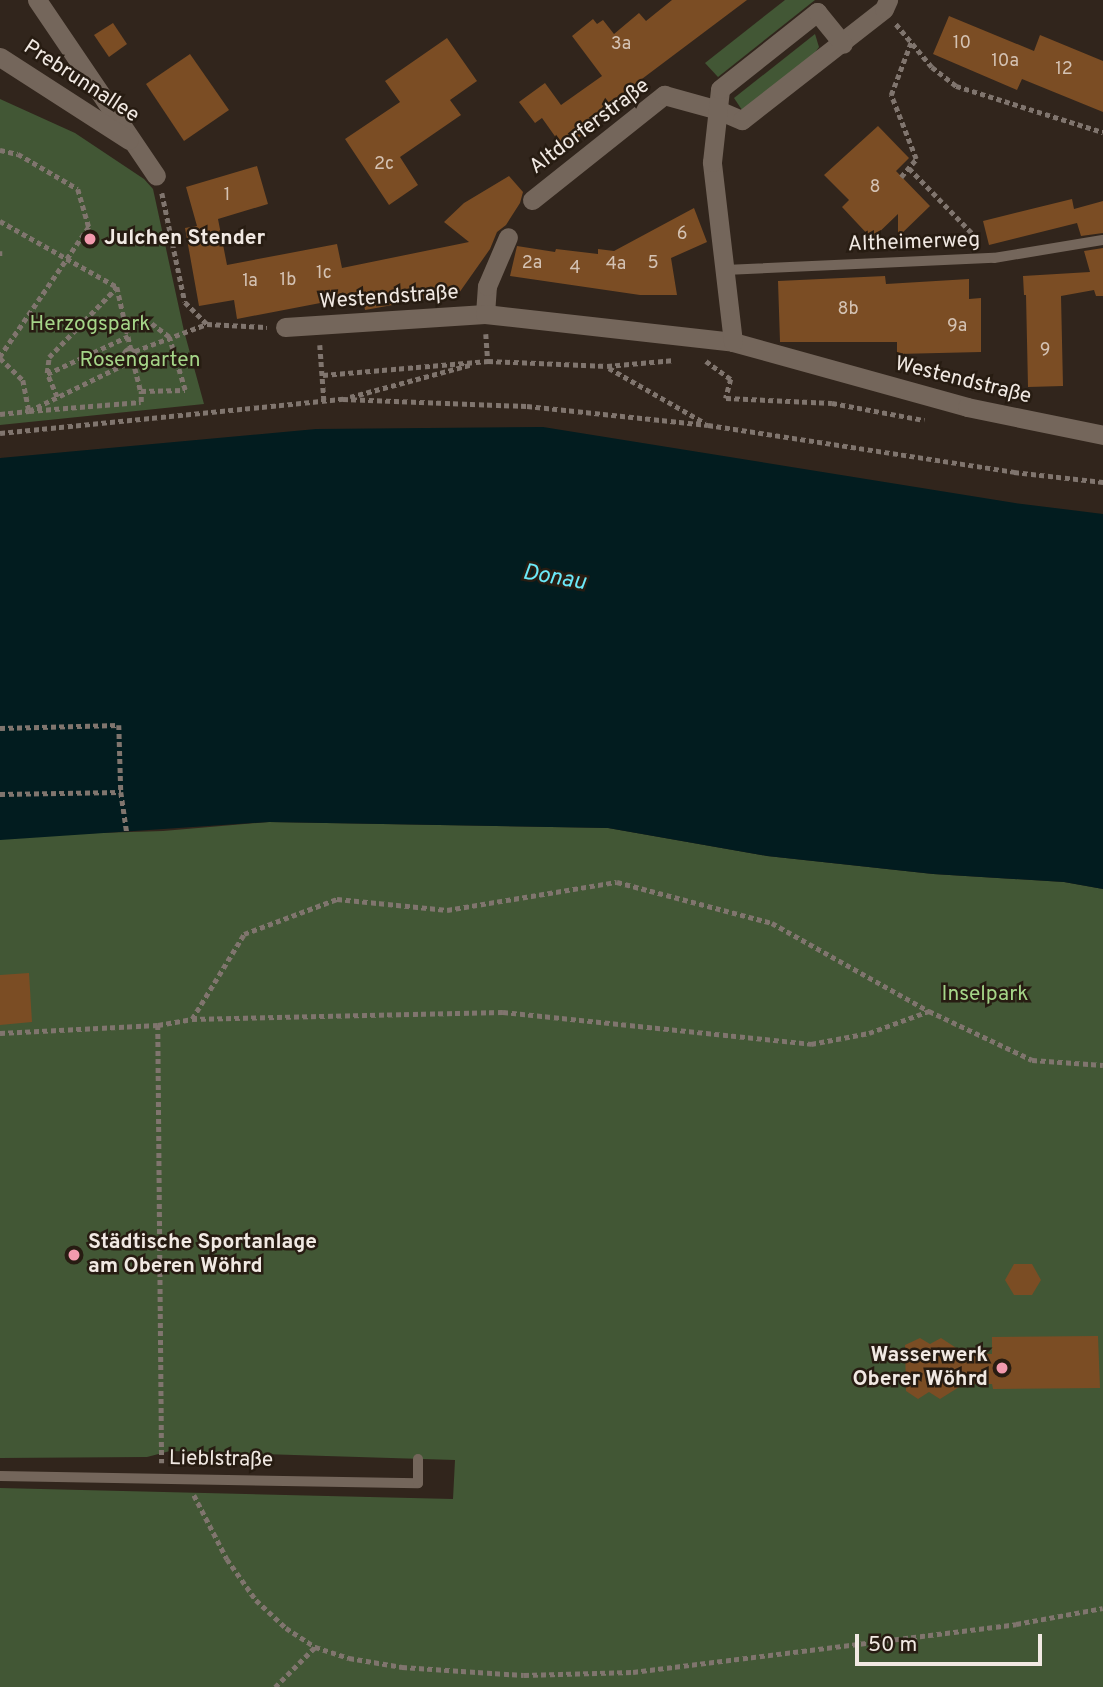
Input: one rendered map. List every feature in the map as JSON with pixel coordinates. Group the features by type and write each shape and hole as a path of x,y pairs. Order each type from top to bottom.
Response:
{"street":[{"path":"37,0 156,176"},
{"name":"Altdorferstraße","path":"532,201 664,95 743,120 843,44 890,3"},
{"path":"733,342 712,162 720,89 817,12 843,44"},
{"name":"Prebrunnallee","path":"0,57 138,146"},
{"path":"485,314 487,286 508,237"},
{"name":"Westendstraße","path":"285,327 485,314 733,342 967,407 1103,435"}],"lane":[{"name":"Altheimerweg","path":"725,270 978,259 1103,240"},
{"name":"Lieblstraße","path":"0,1476 418,1483 418,1459"}],"path":[{"path":"890,3 911,42 943,78 957,86 1103,132"},
{"path":"901,177 916,159 891,95 911,42"},
{"path":"0,150 19,154 78,189 89,227 0,357 23,380 29,411"},
{"path":"909,168 974,234 978,259"},
{"path":"156,176 168,211 184,302 208,324"},
{"path":"0,221 117,287 141,391 141,402 0,414"},
{"path":"0,251 0,257"},
{"path":"57,397 47,374 49,357 117,287"},
{"path":"125,322 149,322 169,337 185,390 141,391"},
{"path":"133,360 128,360 124,353 208,324 285,327"},
{"path":"319,326 324,400"},
{"path":"47,374 128,336"},
{"path":"699,356 732,379 726,398 832,403 934,422"},
{"path":"323,375 488,361 607,366 681,359"},
{"path":"29,411 133,360"},
{"path":"343,399 488,361"},
{"path":"607,366 708,425"},
{"path":"0,433 343,399 527,406 708,425 1014,472 1103,482"},
{"path":"0,728 118,725 121,792 127,833"},
{"path":"0,794 121,792"},
{"path":"192,1019 244,934 337,899 447,910 617,882 772,923 929,1011 1032,1060 1103,1065"},
{"path":"0,1033 158,1025 192,1019 503,1012 811,1044 869,1034 929,1011"},
{"path":"158,1025 162,1478"},
{"path":"185,1479 227,1559 256,1600 286,1628 315,1647 349,1658 402,1667 524,1675 634,1672 1016,1624 1103,1608"},
{"path":"275,1687 315,1647"}],"green space":[{"path":"785,0 815,0 718,77 705,63"},
{"path":"815,34 819,47 814,54 742,110 734,98"},
{"name":"Herzogspark","path":"0,99 75,133 144,179 153,189 184,331 204,404 0,425"},
{"name":"Inselpark","path":"269,822 608,828 767,856 933,874 1064,882 1103,889 1103,1687 0,1687 0,1488 453,1499 455,1460 170,1451 147,1457 0,1458 0,836 163,831"}],"water":[{"name":"Donau","path":"543,427 1015,503 1103,514 1103,889 1064,882 933,874 767,856 608,828 269,822 0,840 0,458 316,429"}],"building":[{"path":"672,0 747,0 590,118 595,125 564,149 542,118 535,123 519,102 545,83 561,105 602,76 572,36 593,19 597,24 603,20 614,34 639,13 646,21"},
{"path":"949,16 1034,51 1040,35 1103,61 1103,112 1022,79 1017,90 933,54"},
{"path":"113,23 127,44 109,57 94,35"},
{"path":"447,38 477,81 450,100 461,115 400,157 418,185 389,205 345,139 400,102 385,81"},
{"path":"190,54 229,110 184,141 146,84"},
{"path":"878,126 909,158 896,171 930,206 898,237 898,214 872,239 842,207 849,200 824,175"},
{"path":"257,166 268,204 218,219 227,265 337,244 342,268 469,242 444,222 464,203 509,176 523,192 520,203 506,225 497,232 490,249 459,293 365,310 362,295 237,319 234,300 199,306 185,228 197,226 186,187"},
{"path":"1072,199 1074,209 1103,201 1103,233 1081,236 1077,223 989,245 983,221"},
{"path":"694,208 707,242 671,258 677,295 640,295 510,276 517,246 555,252 556,249 598,254 598,249 614,251"},
{"path":"1103,248 1103,296 1096,296 1094,290 1061,296 1063,386 1028,387 1026,295 1023,276 1090,272 1084,251"},
{"path":"885,276 886,284 969,279 969,299 981,298 981,352 897,354 897,342 780,342 778,281"},
{"path":"29,973 32,1022 0,1025 0,975"},
{"path":"1014,1264 1032,1264 1041,1280 1032,1295 1014,1295 1005,1280"},
{"name":"Wasserwerk Oberer Wöhrd","path":"1098,1336 1100,1388 993,1389 992,1384 964,1384 940,1399 929,1392 918,1399 906,1391 905,1345 920,1338 930,1344 941,1338 964,1353 992,1354 992,1337"}],"place":[{"name":"Julchen Stender","path":"90,239"},
{"name":"Städtische Sportanlage am Oberen Wöhrd","path":"74,1255"},
{"name":"Wasserwerk Oberer Wöhrd","path":"1002,1368"}],"park label":[{"name":"Rosengarten","path":"140,361"}]}
